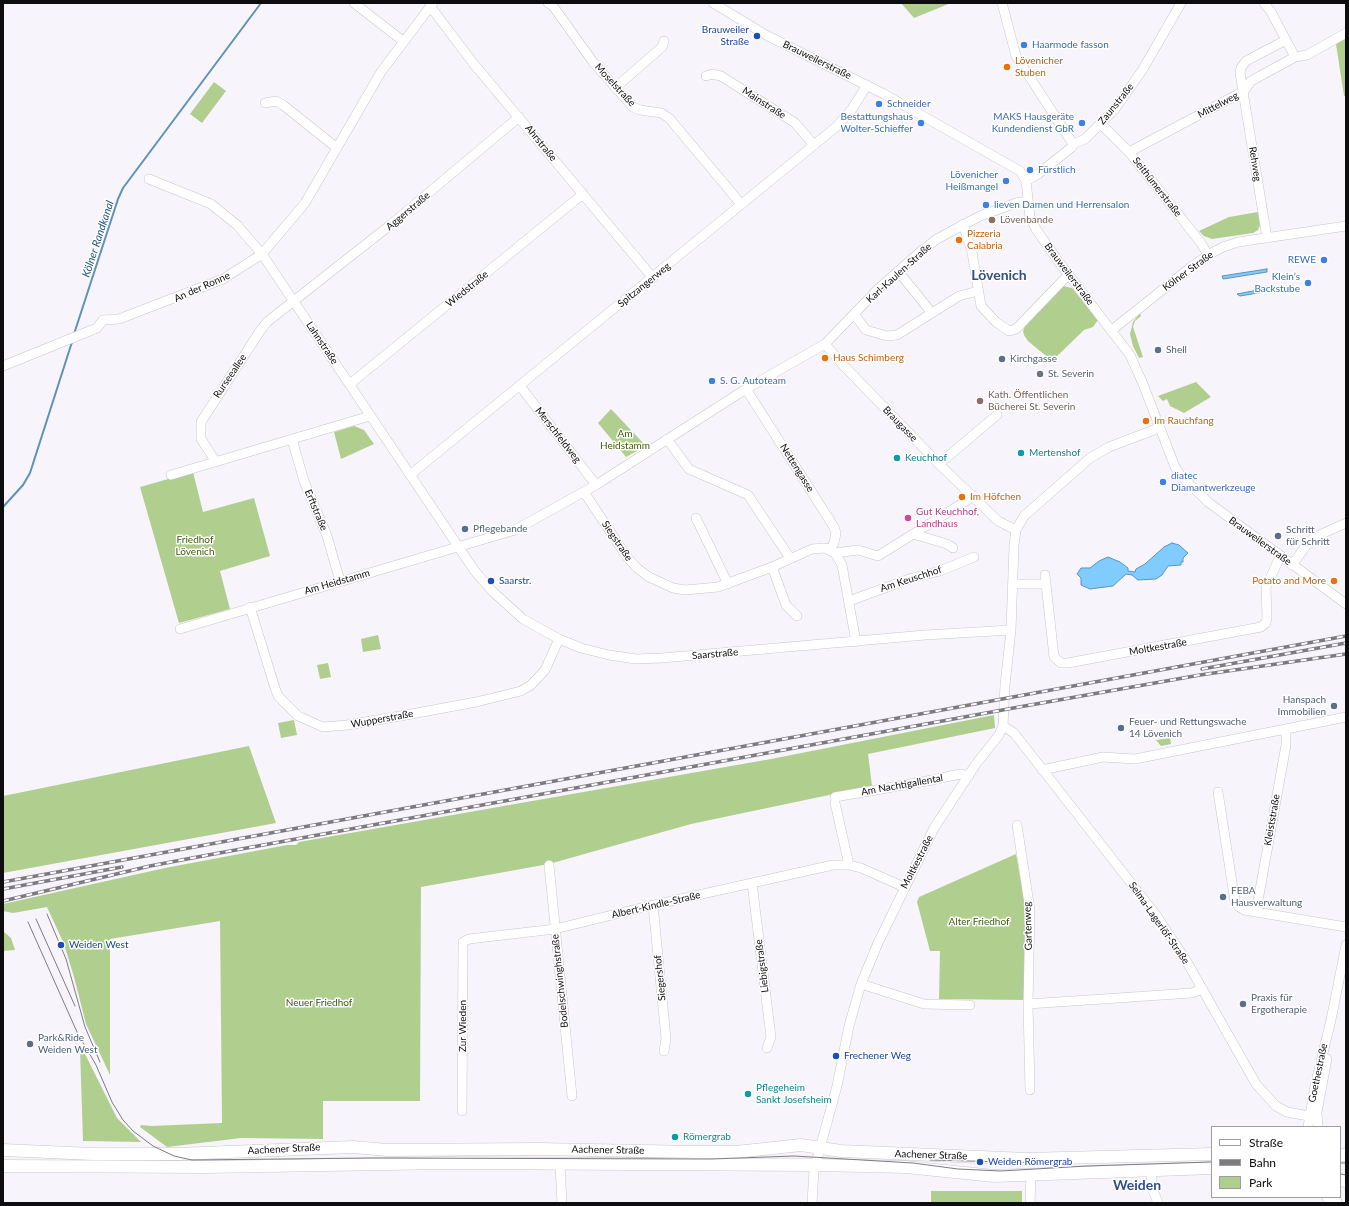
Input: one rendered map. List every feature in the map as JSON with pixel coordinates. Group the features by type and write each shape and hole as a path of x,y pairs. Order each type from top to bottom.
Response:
{"main road":[{"name":"Aachener Straße","path":"3,1150 93,1154 178,1154 361,1147 387,1150 551,1149 736,1152 801,1145 849,1152 1040,1159 1211,1154"},
{"path":"344,1164 338,1161 339,1155 361,1147"},
{"path":"551,1149 558,1157 560,1165"},
{"path":"560,1165 563,1157 577,1150"},
{"name":"Aachener Straße","path":"3,1166 206,1167 455,1163 560,1165 816,1165 906,1167 982,1175 1211,1168"}],"street":[{"path":"354,3 403,41"},
{"name":"Brauweilerstraße","path":"713,3 766,35 867,85 1009,164 1020,172 1026,181 1030,217 1036,229 1068,275 1112,330 1134,364 1175,467 1194,491 1280,557 1346,604"},
{"path":"1002,3 1016,56 1073,140 1073,144"},
{"name":"Zaunstraße","path":"1026,181 1034,177 1073,144 1085,139 1101,124 1129,91 1181,3"},
{"path":"1264,3 1271,12 1295,57"},
{"name":"Moselstraße","path":"552,4 593,62 614,88 633,107 640,110 661,113 669,118 741,204"},
{"name":"An der Ronne","path":"3,366 97,328 103,320 119,319 223,279 262,254 305,203 381,72 431,5"},
{"name":"Ahrstraße","path":"431,5 473,63 653,278"},
{"name":"Mittelweg","path":"1129,152 1244,91 1251,81 1295,57 1307,55 1346,33"},
{"name":"Rehweg","path":"1267,238 1240,73 1242,64 1286,40"},
{"path":"614,88 662,46 664,41"},
{"name":"Mainstraße","path":"706,76 712,74 721,76 795,123 814,145"},
{"name":"Spitzangerweg","path":"410,475 814,145 844,119 867,85"},
{"path":"265,103 276,101 283,105 337,148"},
{"name":"Aggerstraße","path":"294,302 389,226 519,117"},
{"name":"Seithümerstraße","path":"1101,124 1129,152 1201,243 1208,255"},
{"name":"Lahnstraße","path":"149,179 211,204 237,225 262,254 459,548"},
{"name":"Wiedstraße","path":"350,384 583,194"},
{"name":"Karl-Kaulen-Straße","path":"825,344 878,289 921,251 963,224 1016,203 1028,201"},
{"path":"963,224 972,252 979,301 984,311 1009,331 1013,331 1068,275"},
{"name":"Kölner Straße","path":"1112,330 1208,255 1231,244 1346,226"},
{"path":"898,271 931,312"},
{"path":"854,314 866,330 887,336 897,335 931,312 959,296 978,291"},
{"name":"Rurseeallee","path":"216,462 201,439 201,422 260,331 267,322 294,302"},
{"name":"Am Heidstamm","path":"180,629 250,607 459,548 515,530 596,485 746,389 825,344"},
{"name":"Braugasse","path":"825,344 844,366 939,464 974,496 998,521 1016,530"},
{"name":"Merschfeldweg","path":"520,386 596,485"},
{"name":"Nettengasse","path":"746,389 834,527 836,533 833,552"},
{"path":"939,464 997,415"},
{"path":"171,475 370,416"},
{"path":"1016,530 1024,516 1090,458 1109,447 1159,428"},
{"name":"Erftstraße","path":"292,439 304,481 327,536 340,581"},
{"path":"667,439 689,469 748,495 753,499 790,558"},
{"name":"Siegstraße","path":"584,492 627,557 649,577 673,588 685,590 712,588 728,584 772,567 812,549 825,548 833,552 858,550 876,557 913,534"},
{"path":"913,534 974,496"},
{"path":"696,518 728,584"},
{"path":"1292,565 1308,543 1315,537 1346,523"},
{"name":"Moltkestraße","path":"820,1148 837,1086 849,1026 861,984 904,887 934,828 999,735 1003,726 1005,685 1011,630 1016,530"},
{"path":"913,534 947,544 952,548"},
{"name":"Saarstraße","path":"459,548 474,570 492,591 523,619 559,639 581,648 609,655 636,659 688,657 1011,630"},
{"path":"833,552 842,564 850,601 856,642"},
{"name":"Am Keuschhof","path":"850,601 912,578 940,571 974,557"},
{"name":"Moltkestraße","path":"1013,584 1045,580 1054,657 1061,663 1068,663 1260,627 1266,623 1267,618 1266,587 1280,557"},
{"path":"772,567 786,604 797,616"},
{"name":"Wupperstraße","path":"250,607 278,696 298,716 323,727 391,718 476,702 521,691 535,682 545,670 559,639"},
{"path":"1042,770 1103,757 1135,759 1346,717"},
{"name":"Selma-Lagerlöf-Straße","path":"1003,726 1014,733 1152,910 1202,989 1256,1084 1276,1106 1287,1112 1309,1116"},
{"name":"Kleiststraße","path":"1256,912 1286,745 1286,729"},
{"name":"Am Nachtigallental","path":"849,865 835,800 960,774 969,776"},
{"path":"1218,792 1235,902 1244,910 1346,927"},
{"name":"Gartenweg","path":"1017,825 1030,910 1028,1004 1030,1090"},
{"name":"Bodelschwinghstraße","path":"549,865 572,1096"},
{"name":"Albert-Kindle-Straße","path":"463,942 469,939 555,929 653,905 833,865 849,865 861,868 904,887"},
{"name":"Liebigstraße","path":"752,883 771,1038 768,1048"},
{"name":"Siegershof","path":"653,905 666,1038 664,1051"},
{"name":"Zur Wieden","path":"462,1111 463,942"},
{"name":"Goethestraße","path":"1308,1126 1325,1039 1331,1020 1346,945"},
{"path":"861,984 924,1004 970,1005"},
{"path":"1028,1004 1192,993 1202,989"},
{"name":"Goethestraße","path":"1318,1126 1317,1112 1330,1040 1331,1020"},
{"path":"812,1203 816,1165 820,1148"},
{"path":"560,1165 562,1203"},
{"path":"1151,1169 1152,1188 1158,1203"},
{"path":"1030,1203 1031,1174"}],"green space":[{"path":"901,3 951,3 914,18"},
{"path":"1346,38 1346,96 1344,96 1336,44"},
{"path":"214,82 226,91 202,123 190,114"},
{"path":"1258,212 1260,225 1258,230 1253,233 1212,239 1204,236 1199,231 1229,217"},
{"path":"1063,286 1072,288 1098,320 1093,327 1084,330 1052,361 1028,341 1023,331 1025,326"},
{"path":"1140,313 1141,316 1135,321 1133,327 1143,357 1139,358 1133,346 1130,334 1133,322"},
{"path":"1196,382 1211,397 1184,413 1170,406 1167,399 1163,401 1158,396"},
{"name":"Am Heidstamm","path":"611,409 646,446 626,457 598,423"},
{"path":"354,426 364,430 374,444 341,459 334,432"},
{"name":"Friedhof Lövenich","path":"193,472 203,512 254,498 270,556 220,571 230,609 179,623 140,487"},
{"path":"378,635 381,649 363,652 361,639"},
{"path":"328,663 331,677 320,679 317,665"},
{"name":"Neuer Friedhof","path":"994,715 995,728 868,754 872,786 691,824 549,864 421,887 420,1101 323,1101 323,1139 241,1138 167,1147 140,1127 141,1125 151,1126 222,1123 220,921 110,939 110,1075 86,1024 64,944 47,907 13,913 3,911 3,904 165,868 287,845 296,845 299,842 771,759"},
{"path":"294,720 297,735 281,738 278,723"},
{"path":"1170,738 1171,744 1161,746 1156,740"},
{"path":"249,746 276,823 3,873 3,796"},
{"name":"Alter Friedhof","path":"1016,854 1026,909 1024,1000 939,999 940,951 930,951 917,902 919,897"},
{"path":"3,931 11,938 15,950 3,951"},
{"path":"80,1050 83,1050 117,1118 141,1142 83,1141"},
{"path":"931,1191 1022,1191 1022,1203 931,1203"}],"water":[{"path":"1267,269 1267,272 1223,279 1222,276"},
{"path":"1269,288 1270,291 1240,296 1237,294"},
{"path":"1172,543 1179,545 1188,553 1183,558 1181,565 1168,566 1162,575 1156,579 1138,580 1132,575 1126,574 1113,586 1090,589 1081,585 1081,578 1077,574 1081,568 1090,568 1099,561 1108,557 1120,562 1128,568 1128,571 1135,572 1136,569 1145,564 1164,547"}],"waterway":[{"name":"Kölner Randkanal","path":"74,334 118,199 123,188 261,3"},
{"name":"Kölner Randkanal","path":"3,507 23,485 30,473 72,342"}],"tram line":[{"path":"47,914 66,959 85,1027 100,1062"},
{"path":"36,919 75,1006"},
{"path":"28,922 77,1032 96,1065 112,1102 123,1120 133,1131 153,1146 174,1156 192,1160 370,1158 711,1159 794,1156 913,1163 958,1169 1001,1171 1086,1166 1211,1162"},
{"path":"930,1160 1046,1163"},
{"path":"1341,1163 1346,1163"},
{"path":"1341,1174 1346,1175"}],"railway":[{"path":"3,882 1346,636"},
{"path":"1202,669 1346,643"},
{"path":"3,901 150,866 192,858 1200,675 1346,654"},
{"path":"3,889 122,867"}],"place":[{"name":"Brauweiler Straße","path":"757,36"},
{"name":"Haarmode fasson","path":"1024,45"},
{"name":"Lövenicher Stuben","path":"1007,67"},
{"name":"Schneider","path":"879,104"},
{"name":"Bestattungshaus Wolter-Schieffer","path":"921,123"},
{"name":"MAKS Hausgeräte Kundendienst GbR","path":"1082,123"},
{"name":"Fürstlich","path":"1030,170"},
{"name":"Lövenicher Heißmangel","path":"1006,181"},
{"name":"lieven Damen und Herrensalon","path":"986,205"},
{"name":"Lövenbande","path":"992,220"},
{"name":"Pizzeria Calabria","path":"959,240"},
{"name":"REWE","path":"1324,260"},
{"name":"Klein’s Backstube","path":"1308,283"},
{"name":"Shell","path":"1158,350"},
{"name":"Haus Schimberg","path":"825,358"},
{"name":"Kirchgasse","path":"1002,359"},
{"name":"St. Severin","path":"1040,374"},
{"name":"S. G. Autoteam","path":"712,381"},
{"name":"Kath. Öffentlichen Bücherei St. Severin","path":"980,401"},
{"name":"Im Rauchfang","path":"1146,421"},
{"name":"Mertenshof","path":"1021,453"},
{"name":"Keuchhof","path":"897,458"},
{"name":"diatec Diamantwerkzeuge","path":"1163,482"},
{"name":"Im Höfchen","path":"962,497"},
{"name":"Gut Keuchhof, Landhaus","path":"908,518"},
{"name":"Pflegebande","path":"465,529"},
{"name":"Schritt für Schritt","path":"1278,536"},
{"name":"Saarstr.","path":"491,581"},
{"name":"Potato and More","path":"1334,581"},
{"name":"Hanspach Immobilien","path":"1334,706"},
{"name":"Feuer- und Rettungswache 14 Lövenich","path":"1121,728"},
{"name":"FEBA Hausverwaltung","path":"1223,897"},
{"name":"Weiden West","path":"61,945"},
{"name":"Praxis für Ergotherapie","path":"1243,1004"},
{"name":"Park&Ride Weiden West","path":"30,1044"},
{"name":"Frechener Weg","path":"836,1056"},
{"name":"Pflegeheim Sankt Josefsheim","path":"748,1094"},
{"name":"Römergrab","path":"675,1137"},
{"name":"Weiden Römergrab","path":"980,1162"}],"district":[{"name":"Lövenich","path":"999,275"},
{"name":"Weiden","path":"1137,1185"}]}
